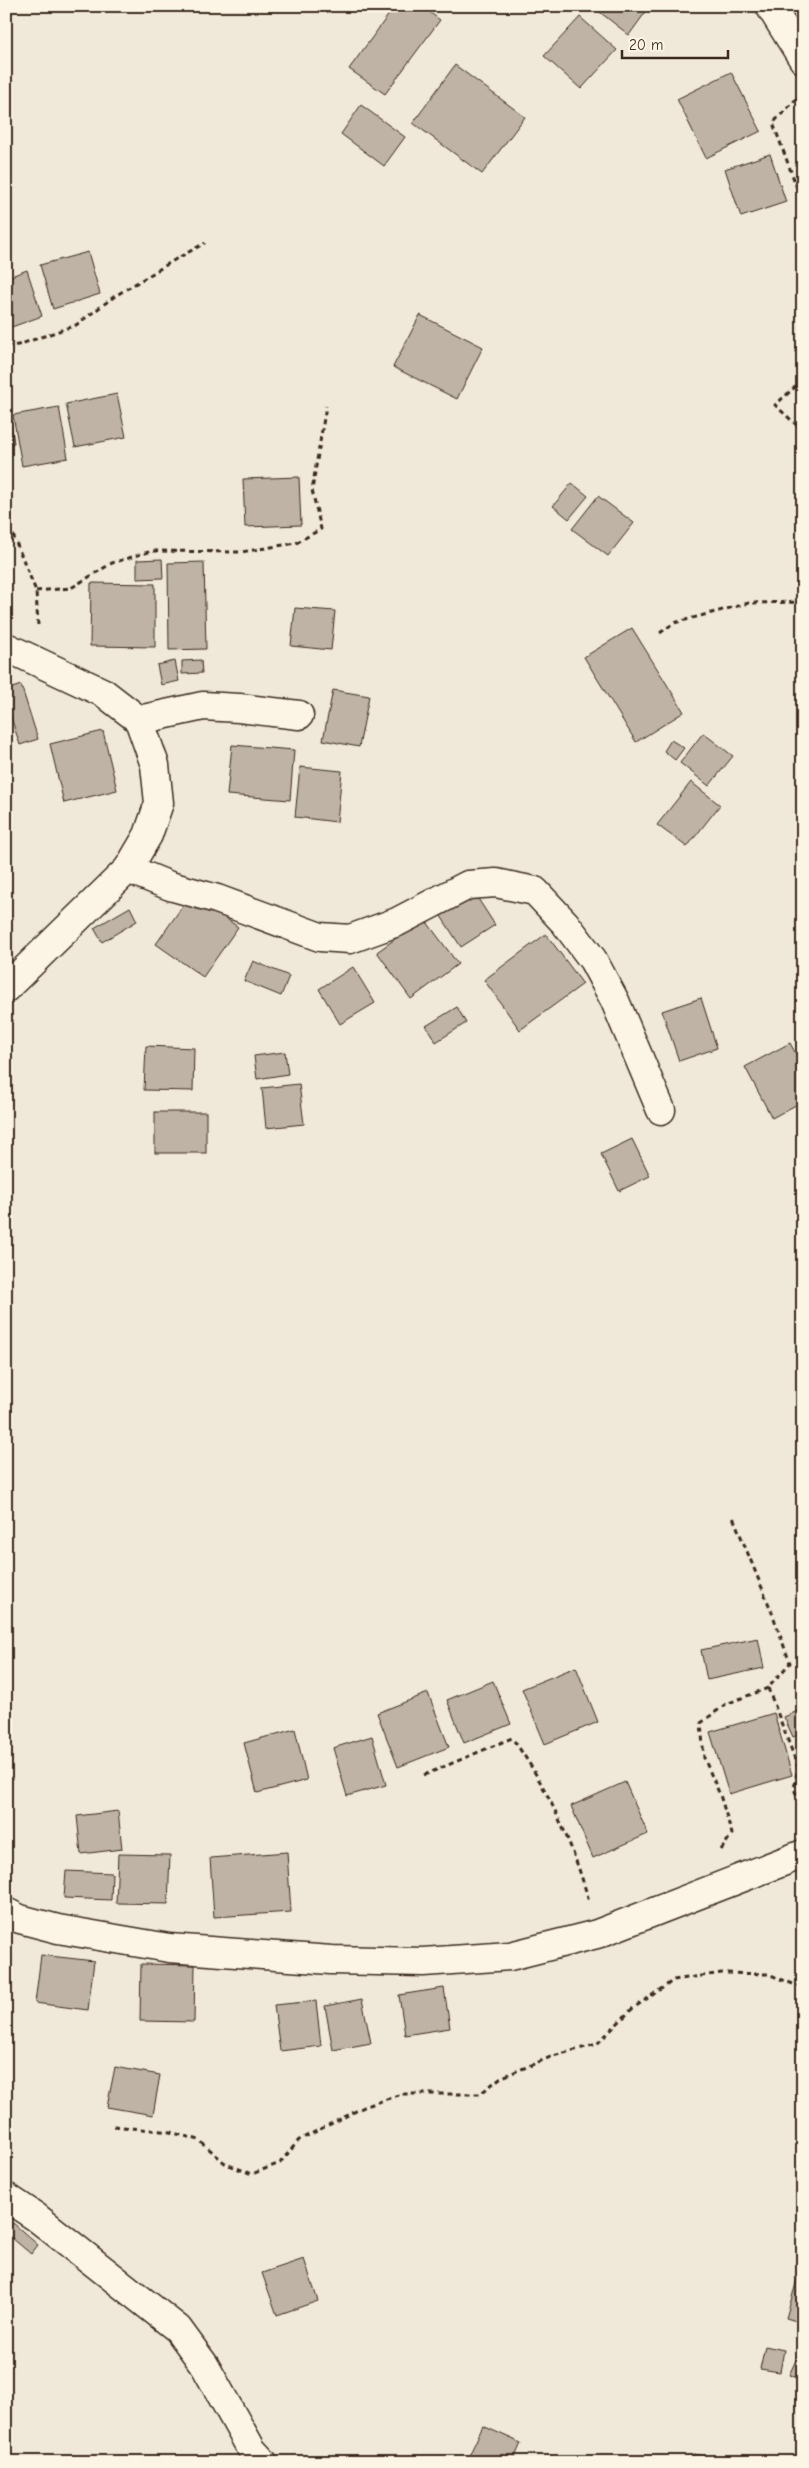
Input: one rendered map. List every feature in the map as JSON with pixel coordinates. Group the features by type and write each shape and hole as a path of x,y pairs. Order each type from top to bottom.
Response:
{"street":[{"path":"770,6 803,59"},
{"path":"6,988 128,869 148,835 159,803 155,765 139,720 104,694 9,652"},
{"path":"139,720 203,706 299,715"},
{"path":"128,869 170,886 216,899 320,937 350,939 397,922 468,885 496,883 535,891 565,923 593,960 615,1001 662,1110"},
{"path":"6,1912 20,1919 58,1929 169,1948 331,1960 423,1962 510,1956 598,1934 700,1896 803,1854"},
{"path":"6,2197 36,2217 178,2329 205,2366 252,2450 263,2462"}],"path":[{"path":"803,92 773,123 803,204"},
{"path":"6,346 18,345 76,325 115,296 206,243"},
{"path":"803,380 775,405 803,431"},
{"path":"36,591 71,588 112,562 152,551 241,552 296,543 321,529 312,490 326,406"},
{"path":"6,518 36,591 38,628 9,652"},
{"path":"660,633 674,623 749,603 803,602"},
{"path":"700,1896 707,1870 732,1834 720,1795 704,1758 701,1723 726,1704 768,1688 790,1663 771,1610 733,1517"},
{"path":"768,1688 798,1767 794,1789 803,1809"},
{"path":"424,1775 512,1738 532,1765 581,1874 598,1934"},
{"path":"114,2126 170,2132 199,2140 226,2164 252,2174 280,2163 300,2140 364,2107 401,2094 480,2094 500,2078 509,2074 553,2056 597,2044 632,2009 674,1980 722,1973 768,1974 803,1988"}],"building":[{"path":"395,6 421,6 440,20 385,94 349,69"},
{"path":"592,6 650,6 629,35"},
{"path":"580,17 617,50 581,89 544,56"},
{"path":"455,65 525,117 482,174 413,123"},
{"path":"731,72 761,131 706,158 677,99"},
{"path":"361,105 405,137 384,166 341,134"},
{"path":"770,154 786,202 741,217 725,169"},
{"path":"88,252 100,294 53,309 40,265"},
{"path":"27,270 42,316 6,329 6,278"},
{"path":"420,315 483,347 457,399 393,367"},
{"path":"117,394 126,437 75,447 66,404"},
{"path":"59,407 68,458 22,466 13,415"},
{"path":"11,424 14,443 6,445 6,425"},
{"path":"299,477 301,525 245,527 243,479"},
{"path":"572,483 588,496 569,519 553,506"},
{"path":"598,496 634,523 608,556 572,529"},
{"path":"162,559 163,578 137,579 137,560"},
{"path":"204,562 206,649 169,650 168,563"},
{"path":"91,583 155,584 155,647 90,646"},
{"path":"295,608 335,611 331,650 291,646"},
{"path":"632,628 684,712 636,742 584,657"},
{"path":"201,660 202,673 182,674 182,661"},
{"path":"175,661 179,681 161,685 157,665"},
{"path":"21,685 38,739 20,745 6,702 6,690"},
{"path":"333,690 369,696 359,747 323,740"},
{"path":"103,731 117,790 64,803 50,744"},
{"path":"703,733 733,756 709,786 680,763"},
{"path":"671,740 684,748 675,760 664,751"},
{"path":"232,745 294,750 290,800 227,795"},
{"path":"300,767 342,771 337,822 295,817"},
{"path":"691,782 720,805 687,847 657,825"},
{"path":"473,891 495,925 461,947 439,913"},
{"path":"191,894 238,927 203,977 156,944"},
{"path":"130,907 137,921 102,942 94,928"},
{"path":"424,918 458,964 411,999 377,952"},
{"path":"546,934 583,984 520,1030 484,980"},
{"path":"253,961 289,976 281,996 244,981"},
{"path":"353,967 375,1003 340,1024 319,989"},
{"path":"701,998 717,1048 679,1061 662,1011"},
{"path":"457,1007 466,1023 436,1042 426,1026"},
{"path":"790,1043 803,1067 803,1101 772,1118 745,1067"},
{"path":"146,1046 194,1048 193,1091 144,1090"},
{"path":"285,1052 288,1074 257,1079 254,1056"},
{"path":"299,1084 304,1124 266,1128 262,1088"},
{"path":"155,1112 206,1112 206,1153 155,1153"},
{"path":"632,1139 650,1176 619,1191 601,1154"},
{"path":"758,1638 764,1668 707,1680 701,1650"},
{"path":"576,1667 598,1722 545,1744 522,1689"},
{"path":"493,1681 511,1724 464,1743 447,1700"},
{"path":"428,1693 449,1747 398,1767 377,1713"},
{"path":"800,1710 803,1715 803,1733 793,1737 784,1717"},
{"path":"774,1713 792,1775 729,1794 710,1732"},
{"path":"295,1729 307,1780 257,1793 244,1743"},
{"path":"372,1736 386,1785 347,1796 333,1748"},
{"path":"625,1782 648,1834 593,1858 571,1806"},
{"path":"118,1811 122,1849 81,1854 77,1816"},
{"path":"287,1852 291,1912 214,1917 210,1858"},
{"path":"118,1854 170,1855 168,1904 116,1903"},
{"path":"66,1871 112,1873 111,1900 64,1898"},
{"path":"41,1955 94,1961 88,2010 35,2003"},
{"path":"141,1964 195,1965 194,2022 140,2021"},
{"path":"444,1988 450,2028 405,2035 399,1995"},
{"path":"362,1999 371,2043 333,2050 325,2006"},
{"path":"316,2001 321,2046 280,2051 274,2005"},
{"path":"115,2067 160,2075 153,2115 107,2107"},
{"path":"13,2223 38,2245 31,2254 6,2233"},
{"path":"304,2259 318,2301 277,2315 262,2273"},
{"path":"803,2259 803,2323 786,2318"},
{"path":"803,2345 803,2381 789,2375"},
{"path":"765,2346 784,2350 780,2372 760,2369"},
{"path":"483,2426 521,2443 513,2462 477,2462 468,2458"},
{"path":"693,2454 739,2462 691,2462"}]}
